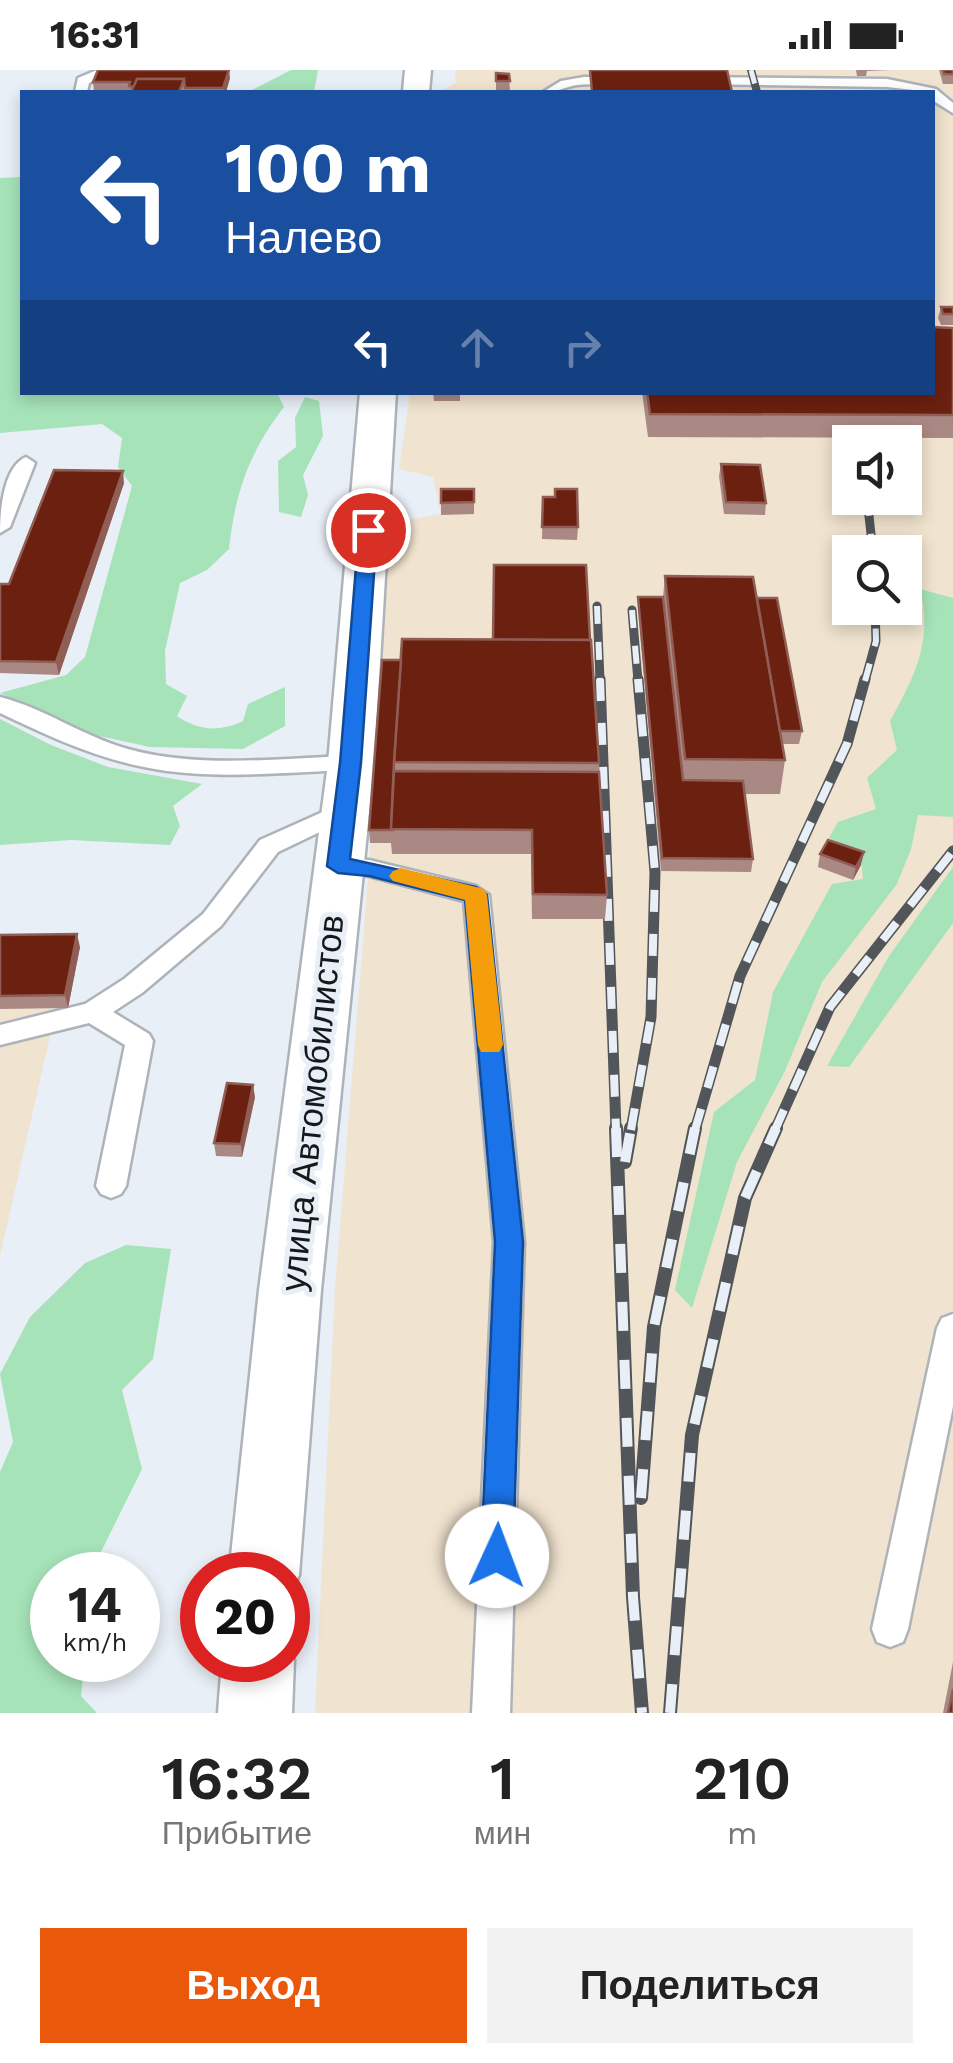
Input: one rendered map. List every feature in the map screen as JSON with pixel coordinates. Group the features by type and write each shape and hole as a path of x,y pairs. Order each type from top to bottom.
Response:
{"street":[{"name":"улица Автомобилистов","path":"266,1552 290,1290 348,786 378,395"},
{"path":"256,1713 257,1682"}],"lane":[{"path":"81,90 83,82 102,73 140,73"},
{"path":"553,90 581,80 639,81"},
{"path":"677,81 886,83 918,90"},
{"path":"0,528 26,463"},
{"path":"0,704 85,744 146,760 348,786"},
{"path":"0,1035 93,1012 133,986 212,920 270,846 348,786"},
{"path":"338,866 369,868 476,895 509,1242 491,1713"},
{"path":"93,1012 139,1041 111,1186"},
{"path":"890,1629 953,1328"}],"shaded area":[{"path":"455,70 953,70 953,1713 315,1713 335,1288 369,868 391,523 441,514 433,477 399,469 410,395 935,395 935,90 444,90 456,83"},
{"path":"0,948 68,1008 53,1023 0,1256"}],"green space":[{"path":"291,70 318,70 314,90 252,90"},
{"path":"20,177 20,395 278,395 284,407 261,440 246,474 229,549 207,570 180,583 165,651 166,684 187,696 177,716 193,725 217,728 243,721 248,704 285,687 285,726 243,749 150,747 76,731 0,693 66,675 85,657 132,486 118,467 122,438 102,424 0,433 0,178"},
{"path":"305,397 319,401 323,436 303,475 308,495 301,517 279,512 278,461 296,447 295,418"},
{"path":"922,590 953,598 953,817 918,815 911,849 897,884 822,982 785,1071 737,1162 692,1308 675,1290 714,1112 755,1080 773,992 832,884 863,879 861,858 829,838 838,822 876,809 867,778 897,750 890,721 919,657"},
{"path":"0,719 51,745 108,767 202,784 173,806 180,826 170,845 71,840 0,845"},
{"path":"953,867 953,923 849,1067 827,1066 889,956"},
{"path":"126,1245 171,1249 153,1359 122,1390 142,1469 101,1552 30,1552 30,1682 83,1682 81,1696 97,1713 0,1713 0,1472 13,1442 0,1374 30,1317 85,1263"}],"building":[{"path":"98,70 229,70 223,88 185,88 184,79 137,79 134,87 129,86 130,82 93,82"},
{"path":"590,70 727,70 732,90 592,90"},
{"path":"496,73 509,74 510,81 496,81"},
{"path":"137,79 184,79 180,90 132,90"},
{"path":"941,307 953,307 953,314 943,314"},
{"path":"935,327 953,328 953,415 650,414 647,395 935,395"},
{"path":"721,464 760,465 766,503 726,502"},
{"path":"54,470 123,471 56,662 0,661 0,584 9,584"},
{"path":"441,489 474,489 474,502 441,503"},
{"path":"555,489 577,489 578,527 542,527 543,497 555,497"},
{"path":"494,565 586,565 590,640 493,640"},
{"path":"665,576 753,577 785,760 685,759"},
{"path":"638,597 663,597 683,780 743,781 753,859 662,858"},
{"path":"757,598 777,598 802,731 780,731"},
{"path":"402,639 591,640 599,763 394,762"},
{"path":"382,660 401,660 392,830 369,830"},
{"path":"394,771 599,772 607,895 533,894 532,830 391,829"},
{"path":"828,840 864,852 856,867 820,854"},
{"path":"77,934 65,995 0,996 0,935"},
{"path":"227,1083 253,1085 241,1144 214,1143"}],"railway":[{"path":"751,70 756,90"},
{"path":"839,395 847,425"},
{"path":"869,515 871,535"},
{"path":"597,606 600,681"},
{"path":"632,610 638,681"},
{"path":"865,681 876,641 876,625"},
{"path":"600,679 616,1130"},
{"path":"631,1130 651,1017 655,872 638,679"},
{"path":"695,1130 740,976 847,744 865,679"},
{"path":"775,1130 830,1007 953,851"},
{"path":"616,1128 633,1597 642,1713"},
{"path":"625,1162 631,1128"},
{"path":"641,1498 654,1327 695,1128"},
{"path":"670,1713 692,1435 745,1198 776,1128"}],"slow traffic":[{"path":"401,876 476,895 490,1045"}],"route":[{"path":"368,530 351,763 338,866 369,868 476,895 509,1242 497,1556"}]}
